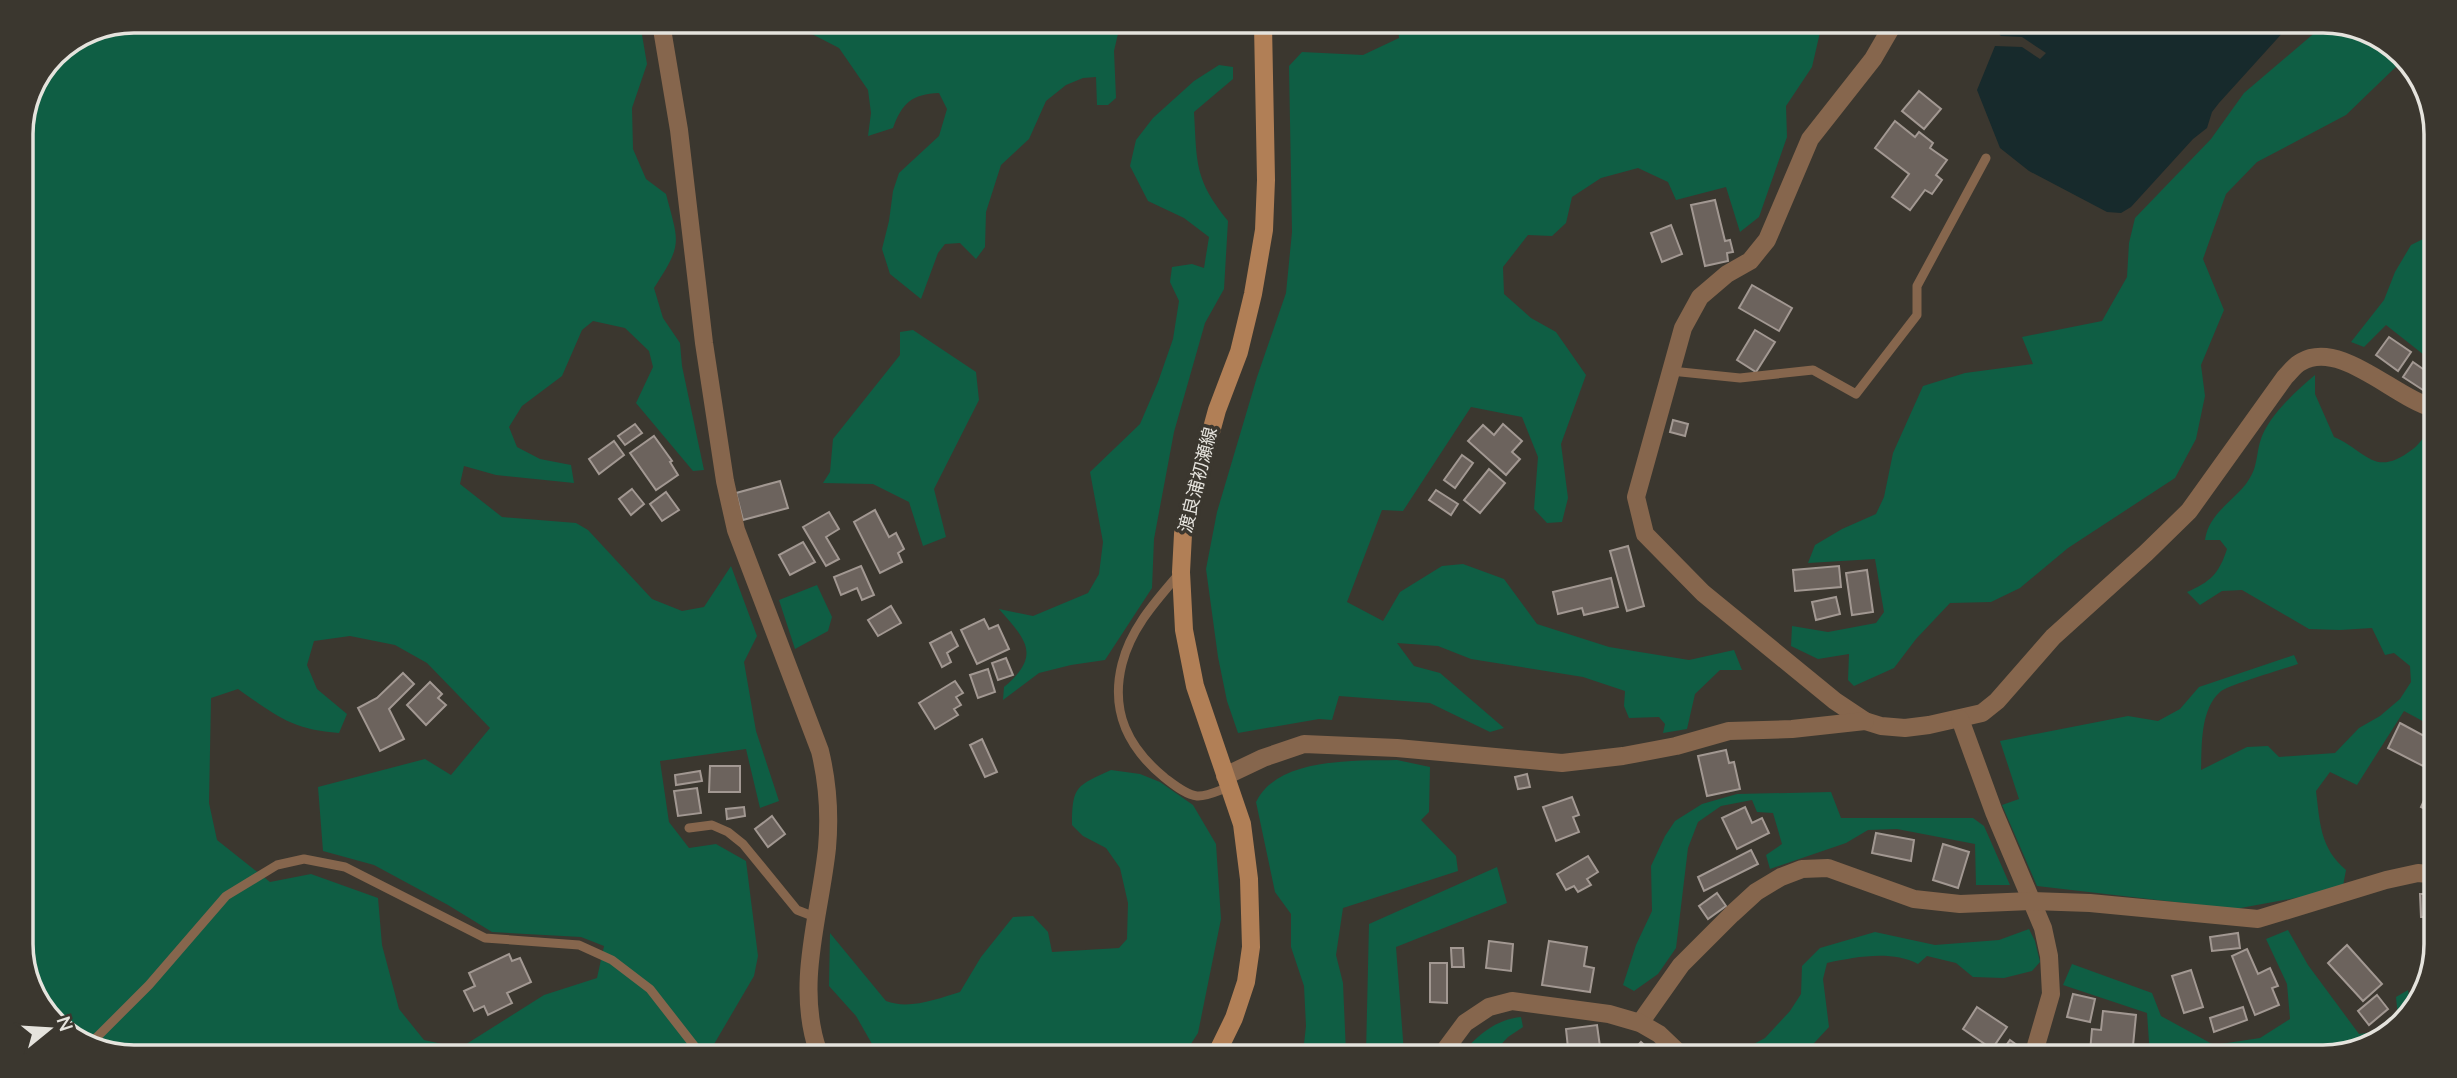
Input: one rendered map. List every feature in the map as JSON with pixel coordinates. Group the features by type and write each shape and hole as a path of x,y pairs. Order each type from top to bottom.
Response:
{"main road":[{"name":"渡良浦初瀬線","path":"1221,1045 1234,1018 1246,982 1251,947 1252,915 1247,852 1242,824 1195,686 1184,630 1181,572 1186,522 1217,410 1239,352 1264,230 1266,180 1263,33"}],"street":[{"path":"663,33 679,130 704,344 724,481 736,530 820,751 827,783 827,849 808,971 809,1003 816,1045"},
{"path":"1888,33 1873,59 1810,139 1767,240 1750,261 1727,274 1700,297 1683,328 1636,497 1645,534 1703,593 1835,701 1865,721 1881,726 1905,728 1982,713 1997,701 2053,637 2189,511 2285,377 2301,362 2316,356 2332,357 2357,367 2424,404"},
{"path":"1960,719 1994,812 2043,928 2049,956 2051,994 2036,1045"},
{"path":"1227,782 1263,758 1304,744 1397,748 1562,763 1676,746 1729,731 1792,729 1865,721"},
{"path":"1640,1023 1681,965 1740,907 1756,892 1781,877 1802,869 1828,868 1914,899 1960,904 2031,901 2090,903 2258,919 2386,880 2424,874"},
{"path":"1449,1045 1465,1023 1489,1007 1512,1001 1609,1014 1640,1023 1660,1034 1670,1045"}],"lane":[{"path":"1671,372 1740,377 1812,370 1856,394 1917,315 1917,286 1986,158"},
{"path":"1181,572 1140,620 1122,663 1118,692 1125,732 1145,761 1180,789 1197,796 1227,782"},
{"path":"689,828 712,825 728,832 743,844 797,910 815,917"},
{"path":"97,1037 149,985 226,896 277,865 304,859 345,867 485,937 579,945 612,960 650,989 694,1045"}],"green space":[{"path":"134,33 642,33 647,64 632,108 633,149 646,179 666,194 674,223 674,252 654,288 663,318 680,343 682,366 704,470 693,471 636,403 653,367 649,351 625,328 593,321 582,330 562,376 522,406 509,427 517,447 540,459 571,465 574,483 496,475 464,466 460,484 502,517 576,523 588,530 652,599 682,611 704,607 731,566 757,636 744,662 756,731 779,801 760,808 746,749 660,761 669,822 689,848 716,844 746,861 758,956 754,976 714,1045 465,1045 544,995 597,978 604,946 581,937 492,932 374,865 323,851 318,787 425,759 451,775 490,728 427,663 395,645 350,636 314,641 307,665 317,689 347,714 339,733 296,725 274,714 238,689 211,698 209,803 217,840 270,882 311,874 378,898 382,945 399,1009 424,1040 446,1045 115,1043 84,1031 84,994 47,994 33,950 33,128 44,90 54,73 78,50 115,35"},
{"path":"810,33 1118,33 1114,51 1116,98 1108,105 1097,105 1096,77 1083,78 1066,85 1046,101 1029,139 1001,165 986,212 985,247 976,259 960,243 945,244 938,253 921,299 890,274 882,249 899,173 939,136 947,109 939,93 922,95 904,106 893,128 868,136 871,113 868,90 839,48"},
{"path":"1399,33 1820,33 1812,67 1786,106 1787,137 1759,217 1740,232 1726,187 1676,200 1668,182 1638,168 1601,178 1572,197 1566,223 1552,236 1528,235 1503,267 1504,294 1531,318 1556,332 1586,375 1561,444 1568,498 1562,522 1547,523 1534,509 1538,457 1522,417 1471,407 1403,511 1382,510 1347,602 1383,621 1400,592 1442,566 1463,564 1504,579 1537,624 1609,647 1689,660 1734,650 1742,670 1720,670 1695,694 1687,729 1663,733 1665,724 1659,717 1629,718 1624,706 1625,691 1583,677 1471,659 1438,646 1397,643 1414,666 1440,673 1504,728 1490,732 1430,703 1339,696 1332,720 1319,719 1238,733 1227,701 1218,657 1206,569 1217,512 1257,377 1286,293 1292,232 1289,66 1302,52 1363,55 1399,38"},
{"path":"2314,33 2342,35 2361,41 2397,66 2346,115 2257,162 2226,194 2203,259 2224,310 2201,365 2205,396 2196,439 2175,478 2068,548 2020,588 1991,602 1950,603 1916,639 1894,668 1854,686 1848,680 1849,654 1818,659 1791,646 1792,626 1828,632 1876,623 1884,612 1875,559 1808,563 1815,545 1876,514 1884,497 1893,453 1923,386 1965,373 2033,364 2022,337 2102,321 2127,277 2129,243 2135,218 2211,139 2244,93"},
{"path":"1219,65 1233,67 1233,79 1194,112 1199,170 1209,193 1228,221 1224,289 1205,323 1174,432 1154,539 1152,588 1105,660 1039,673 1003,700 1004,687 1023,666 1026,648 1017,630 999,609 1033,616 1088,593 1099,574 1103,542 1090,472 1140,424 1158,382 1173,339 1179,301 1170,282 1172,267 1192,264 1204,268 1209,237 1184,218 1148,201 1130,166 1136,140 1153,118 1194,81"},
{"path":"2424,238 2424,355 2386,325 2364,347 2351,342 2384,300 2395,272 2411,245"},
{"path":"913,330 976,372 979,400 934,489 946,537 923,546 909,502 873,484 823,483 830,472 833,439 900,355 900,332"},
{"path":"2315,375 2315,394 2334,437 2371,460 2389,462 2400,458 2424,437 2424,722 2404,711 2357,785 2330,772 2316,791 2320,824 2326,844 2337,862 2346,870 2343,886 2317,894 2235,909 2037,886 2002,805 2019,799 2000,741 2128,716 2158,721 2180,709 2199,687 2294,655 2298,664 2234,685 2213,699 2203,728 2201,770 2247,747 2268,746 2279,757 2335,753 2359,728 2380,716 2400,699 2411,682 2410,666 2394,653 2385,655 2372,628 2309,629 2242,590 2222,591 2200,605 2187,592 2208,581 2221,565 2227,549 2220,540 2205,540 2212,520 2247,482 2269,423 2291,397"},
{"path":"817,585 832,617 828,631 795,649 779,600"},
{"path":"1397,760 1430,767 1429,812 1421,820 1456,856 1458,871 1343,908 1336,955 1343,983 1346,1045 1304,1045 1304,986 1291,947 1291,914 1275,892 1256,802 1267,787 1299,769 1319,764"},
{"path":"1111,770 1140,774 1160,782 1193,805 1216,844 1221,919 1198,1033 1190,1045 873,1045 856,1016 829,986 830,933 886,1001 904,1004 960,992 981,957 1013,917 1033,916 1048,932 1052,952 1119,948 1127,939 1128,903 1120,868 1106,848 1083,836 1072,825 1075,794 1091,780"},
{"path":"1831,792 1841,818 1973,818 1984,826 2010,885 1976,885 1975,844 1897,829 1868,830 1846,843 1770,869 1766,855 1782,844 1773,813 1757,812 1752,800 1721,806 1698,822 1688,848 1676,948 1658,974 1634,991 1623,985 1636,945 1652,911 1651,866 1675,821 1702,804 1737,794"},
{"path":"1497,867 1507,903 1396,947 1403,1045 1366,1045 1369,924"},
{"path":"2029,929 2040,962 2032,971 2004,978 1973,977 1956,963 1927,956 1918,964 1885,956 1827,963 1823,979 1829,1027 1812,1045 1752,1045 1765,1038 1790,1011 1801,994 1802,966 1820,948 1875,932 1935,945 1999,940"},
{"path":"2288,930 2308,965 2359,1034 2370,1032 2336,1044 2214,1045 2260,1038 2290,1019 2287,984 2266,939"},
{"path":"2072,964 2152,993 2161,1016 2214,1045 2149,1045 2147,1013 2063,985"},
{"path":"2408,990 2409,996 2397,1012 2396,997"},
{"path":"1521,1017 1523,1027 1500,1045 1470,1045 1488,1029 1512,1018"}],"water":[{"path":"1998,33 2282,33 2219,103 2212,112 2207,128 2193,139 2131,207 2121,213 2107,212 2029,171 2000,148 1977,90 1995,46 2022,47 2040,59 2046,53 2022,37 2001,36"}],"building":[{"path":"1919,91 1941,109 1924,129 1902,111"},
{"path":"1895,121 1915,137 1919,132 1933,143 1930,148 1947,160 1936,175 1942,180 1932,194 1925,190 1910,210 1892,197 1909,174 1875,148"},
{"path":"1715,200 1725,241 1730,240 1733,252 1727,253 1728,261 1705,266 1691,205"},
{"path":"1671,225 1682,254 1662,262 1651,233"},
{"path":"1752,285 1792,308 1779,331 1739,308"},
{"path":"1755,330 1775,342 1756,372 1737,360"},
{"path":"2389,337 2411,352 2398,371 2376,355"},
{"path":"2413,362 2424,370 2424,391 2403,377"},
{"path":"1673,420 1688,424 1685,436 1670,432"},
{"path":"635,424 642,433 625,445 618,436"},
{"path":"1503,424 1522,441 1512,452 1520,459 1506,475 1468,441 1483,425 1494,435"},
{"path":"654,436 672,461 670,462 678,475 656,490 630,453"},
{"path":"614,441 624,455 599,474 589,459"},
{"path":"1462,455 1473,463 1455,488 1444,480"},
{"path":"1489,469 1505,483 1480,513 1464,500"},
{"path":"780,481 788,508 743,520 736,493"},
{"path":"632,489 644,504 631,515 619,499"},
{"path":"1436,490 1458,504 1451,515 1429,500"},
{"path":"666,492 679,510 662,521 650,504"},
{"path":"875,510 889,537 896,533 904,549 898,553 902,562 880,573 854,522"},
{"path":"829,512 839,529 826,537 839,559 826,566 803,527"},
{"path":"803,542 815,562 790,575 779,555"},
{"path":"1628,546 1644,606 1627,611 1610,551"},
{"path":"861,566 874,595 862,600 857,588 841,595 834,577"},
{"path":"1839,566 1841,587 1795,591 1793,570"},
{"path":"1867,570 1873,612 1852,615 1846,573"},
{"path":"1611,578 1618,607 1584,615 1582,608 1558,614 1553,592"},
{"path":"1836,597 1840,614 1816,620 1812,602"},
{"path":"891,606 901,623 878,636 868,620"},
{"path":"984,619 989,629 998,625 1009,649 977,664 961,630"},
{"path":"951,632 958,646 947,653 951,662 942,667 930,643"},
{"path":"1006,658 1013,675 998,680 992,663"},
{"path":"988,669 995,692 978,698 970,675"},
{"path":"403,673 414,684 389,709 404,739 380,751 358,708 377,698"},
{"path":"955,681 963,693 956,697 961,705 954,709 958,715 935,729 919,703"},
{"path":"430,682 442,694 438,698 446,705 426,725 407,705"},
{"path":"2400,723 2424,736 2424,764 2423,766 2388,748"},
{"path":"982,739 997,772 985,777 970,745"},
{"path":"1726,750 1729,763 1734,762 1740,789 1707,796 1698,756"},
{"path":"710,766 740,766 740,792 709,792"},
{"path":"700,771 702,781 676,785 675,775"},
{"path":"1527,774 1530,787 1518,789 1515,777"},
{"path":"697,788 701,813 678,816 674,791"},
{"path":"1572,797 1579,815 1573,817 1579,832 1556,841 1543,807"},
{"path":"744,807 745,816 727,819 726,809"},
{"path":"1745,807 1752,823 1762,818 1769,833 1737,849 1722,818"},
{"path":"772,816 785,834 768,847 755,829"},
{"path":"1876,833 1914,840 1911,861 1872,853"},
{"path":"1943,844 1969,852 1958,888 1933,880"},
{"path":"1751,850 1758,864 1704,891 1698,877"},
{"path":"1588,856 1598,872 1587,879 1591,885 1578,892 1574,886 1566,890 1557,874"},
{"path":"1717,893 1726,906 1708,919 1699,906"},
{"path":"2420,894 2424,894 2424,917 2421,917"},
{"path":"2238,933 2240,948 2212,951 2210,937"},
{"path":"1489,941 1513,944 1511,971 1486,968"},
{"path":"1549,941 1587,947 1584,966 1594,968 1590,992 1542,985"},
{"path":"2347,945 2382,984 2363,1001 2328,963"},
{"path":"1451,948 1463,948 1464,967 1452,967"},
{"path":"2247,949 2258,974 2270,968 2278,986 2272,988 2279,1005 2255,1015 2232,956"},
{"path":"509,954 512,961 520,958 531,982 507,993 512,1003 488,1015 484,1006 474,1011 464,991 475,986 469,973"},
{"path":"1430,963 1447,963 1447,1003 1430,1002"},
{"path":"2191,970 2203,1007 2184,1013 2172,976"},
{"path":"2073,994 2095,999 2090,1022 2067,1017"},
{"path":"2377,995 2388,1009 2369,1025 2358,1011"},
{"path":"1977,1007 2007,1027 1995,1045 1986,1045 1963,1029"},
{"path":"2243,1007 2247,1020 2214,1032 2210,1018"},
{"path":"2103,1011 2136,1015 2133,1045 2091,1045 2092,1029 2101,1030"},
{"path":"1597,1025 1600,1045 1568,1045 1566,1029"}]}
